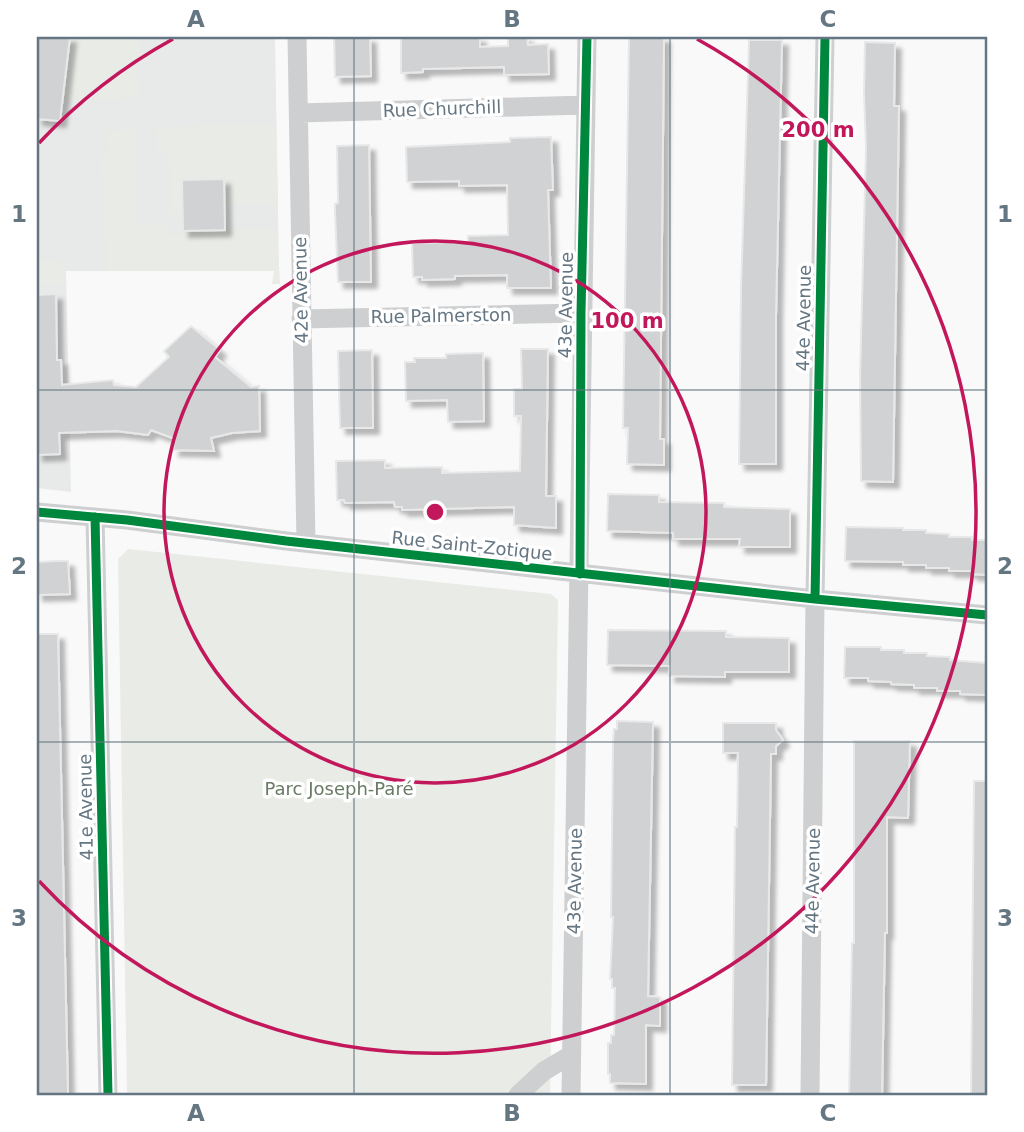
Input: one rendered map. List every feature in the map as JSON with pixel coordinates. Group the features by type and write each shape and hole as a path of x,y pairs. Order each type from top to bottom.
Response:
{"street":[{"name":"42e Avenue","path":"297,37 306,543"},
{"name":"43e Avenue","path":"571,1095 587,37"},
{"name":"44e Avenue","path":"810,1095 825,37"},
{"name":"Rue Churchill","path":"299,113 586,105"},
{"name":"Rue Palmerston","path":"301,319 581,313"},
{"name":"Rue Saint-Zotique","path":"37,512 815,600 987,615"},
{"name":"41e Avenue","path":"95,517 108,1095"},
{"path":"518,1095 544,1071 572,1055"}],"shaded area":[{"path":"37,37 275,37 279,271 66,271 71,492 37,488"}],"green space":[{"path":"70,37 138,37 141,59 136,60 140,97 63,102"},
{"path":"276,124 278,205 225,205 224,179 182,180 183,217 166,217 166,212 172,211 169,152 157,152 156,127"},
{"path":"135,128 137,224 167,225 168,236 181,236 181,231 225,228 277,229 280,284 272,284 274,271 107,271 101,155 109,155 106,131"},
{"path":"37,260 60,262 65,271 66,285 37,285"},
{"name":"Parc Joseph-Paré","path":"128,549 551,594 558,600 550,1095 127,1095 118,559"}],"building":[{"path":"37,37 70,37 60,121 37,119"},
{"path":"334,37 370,37 371,76 335,77"},
{"path":"401,37 480,37 480,47 508,46 508,37 527,37 528,45 548,44 549,74 504,75 504,67 423,69 423,72 401,73"},
{"path":"629,37 664,37 660,439 664,439 664,465 627,464 628,428 623,428"},
{"path":"749,40 782,40 776,315 776,464 739,464 741,288"},
{"path":"865,42 895,43 894,106 899,106 893,482 861,481"},
{"path":"551,137 553,190 548,190 551,288 507,288 507,275 422,280 422,277 413,277 412,243 468,242 468,236 508,235 507,185 459,186 459,181 407,182 406,147 510,142 510,138"},
{"path":"369,145 371,282 338,282 335,211 335,204 338,203 337,146"},
{"path":"224,179 225,230 183,231 182,180"},
{"path":"56,294 57,360 61,360 62,385 113,380 114,385 136,387 169,357 164,351 191,326 220,350 215,357 251,387 259,386 260,431 211,438 214,451 173,450 175,439 151,430 148,435 116,431 59,433 60,454 37,455 37,295"},
{"path":"521,349 548,349 546,496 556,496 556,528 514,525 514,507 402,510 402,507 395,507 394,502 345,503 344,500 337,500 336,461 385,460 385,468 442,467 442,473 520,471 521,416 514,416 514,389 522,389"},
{"path":"372,350 373,428 340,428 338,351"},
{"path":"483,353 484,421 448,422 447,400 406,401 405,362 415,362 414,358 446,358 446,354"},
{"path":"608,494 659,495 659,502 724,503 724,507 790,509 790,547 739,547 740,539 673,539 673,533 607,531"},
{"path":"846,527 926,530 926,533 949,534 949,537 987,540 987,575 972,574 972,571 949,571 949,568 926,568 926,565 903,565 903,562 845,561"},
{"path":"68,561 70,594 37,595 37,562"},
{"path":"608,630 726,631 726,637 789,638 789,672 725,672 725,677 669,676 670,666 607,665"},
{"path":"37,634 58,634 68,1095 37,1095"},
{"path":"845,647 881,647 881,650 904,650 904,653 927,653 927,656 950,657 950,660 987,663 987,695 937,691 937,688 914,688 914,685 868,681 868,678 844,678"},
{"path":"617,721 653,722 648,996 660,997 660,1026 646,1025 646,1084 610,1083 608,1074 608,1043 611,1043 611,1035 614,1035 615,988 612,988 610,979 613,917 613,742"},
{"path":"723,723 776,723 776,730 783,740 776,746 776,754 771,754 766,1085 732,1085 738,753 723,753"},
{"path":"854,741 910,741 908,818 887,817 882,1095 849,1095 854,943"},
{"path":"974,781 987,781 987,1095 971,1095"}],"cycle path":[{"path":"580,574 581,313 587,37"},
{"path":"815,599 825,37"},
{"path":"37,512 815,599 987,615"},
{"path":"95,517 108,1095"}]}
